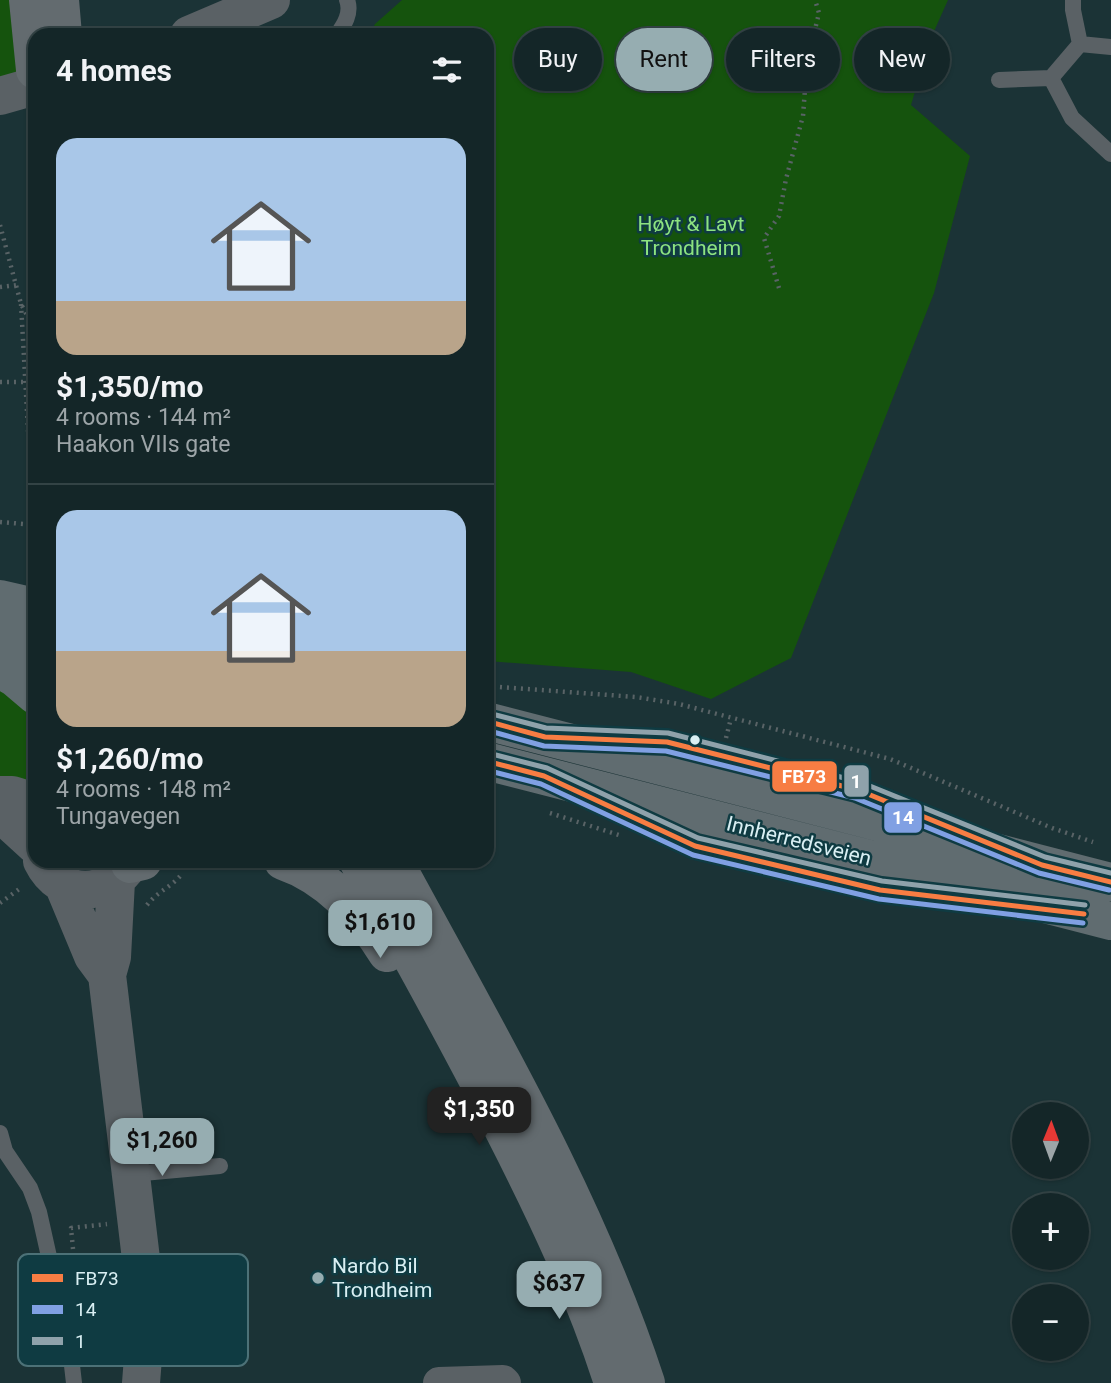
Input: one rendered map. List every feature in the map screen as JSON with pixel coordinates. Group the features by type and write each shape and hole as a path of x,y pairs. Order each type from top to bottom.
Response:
{"highway":[{"path":"0,599 28,605"},
{"path":"0,636 28,644"},
{"path":"0,668 28,689"},
{"name":"Innherredsveien","path":"494,723 1111,882"},
{"name":"Innherredsveien","path":"494,763 1101,918"}],"main road":[{"path":"28,0 31,28"},
{"path":"60,0 62,28"},
{"path":"297,868 320,880 356,912 380,942 415,999 453,1031"},
{"path":"362,868 453,1031 540,1201 576,1282 613,1383"},
{"path":"398,868 516,1085 564,1181 606,1276 646,1383"}],"street":[{"path":"206,28 271,0"},
{"path":"0,96 28,88"},
{"path":"0,795 28,800"},
{"path":"0,813 28,839"},
{"path":"44,876 71,888 86,890 102,888 129,868"},
{"path":"130,868 107,975 141,1254"},
{"path":"44,876 107,975"},
{"path":"439,1383 505,1383"}],"lane":[{"path":"342,28 346,22 349,5 347,0"},
{"path":"1073,0 1080,44"},
{"path":"1080,44 1111,47"},
{"path":"999,80 1051,78 1080,44"},
{"path":"1051,78 1072,118 1111,153"},
{"path":"0,1133 2,1151 30,1188 39,1212 48,1254"},
{"path":"132,1174 220,1166"}],"path":[{"path":"779,288 764,238 779,216 803,116 807,62 819,13 815,0"},
{"path":"0,225 21,304 28,422"},
{"path":"0,287 17,285"},
{"path":"21,304 28,317"},
{"path":"0,382 26,382"},
{"path":"0,522 28,524"},
{"path":"494,687 636,697 679,704 890,760 1052,828 1097,843"},
{"path":"0,903 44,876"},
{"path":"74,1254 71,1228 108,1224"}],"green space":[{"path":"0,0 11,0 18,74 0,79"},
{"name":"Høyt & Lavt Trondheim","path":"402,0 948,0 935,28 854,28 854,91 915,91 911,105 970,156 934,293 791,658 711,699 631,672 494,662 494,28 373,28"},
{"path":"0,682 28,707 28,784 0,777"}],"transit line":[{"name":"1","path":"494,715 546,728 668,733 860,782 1045,857 1111,873"},
{"name":"FB73","path":"494,723 545,737 667,742 858,790 1042,865 1111,882"},
{"name":"14","path":"494,732 544,746 666,751 855,798 1039,873 1109,890"},
{"name":"1","path":"494,755 547,768 698,838 882,881 1085,905"},
{"name":"FB73","path":"494,763 544,776 695,846 880,890 1084,914"},
{"name":"14","path":"494,772 541,784 693,855 879,899 1083,923"}],"place":[{"name":"Nardo Bil Trondheim","path":"318,1278"}]}
